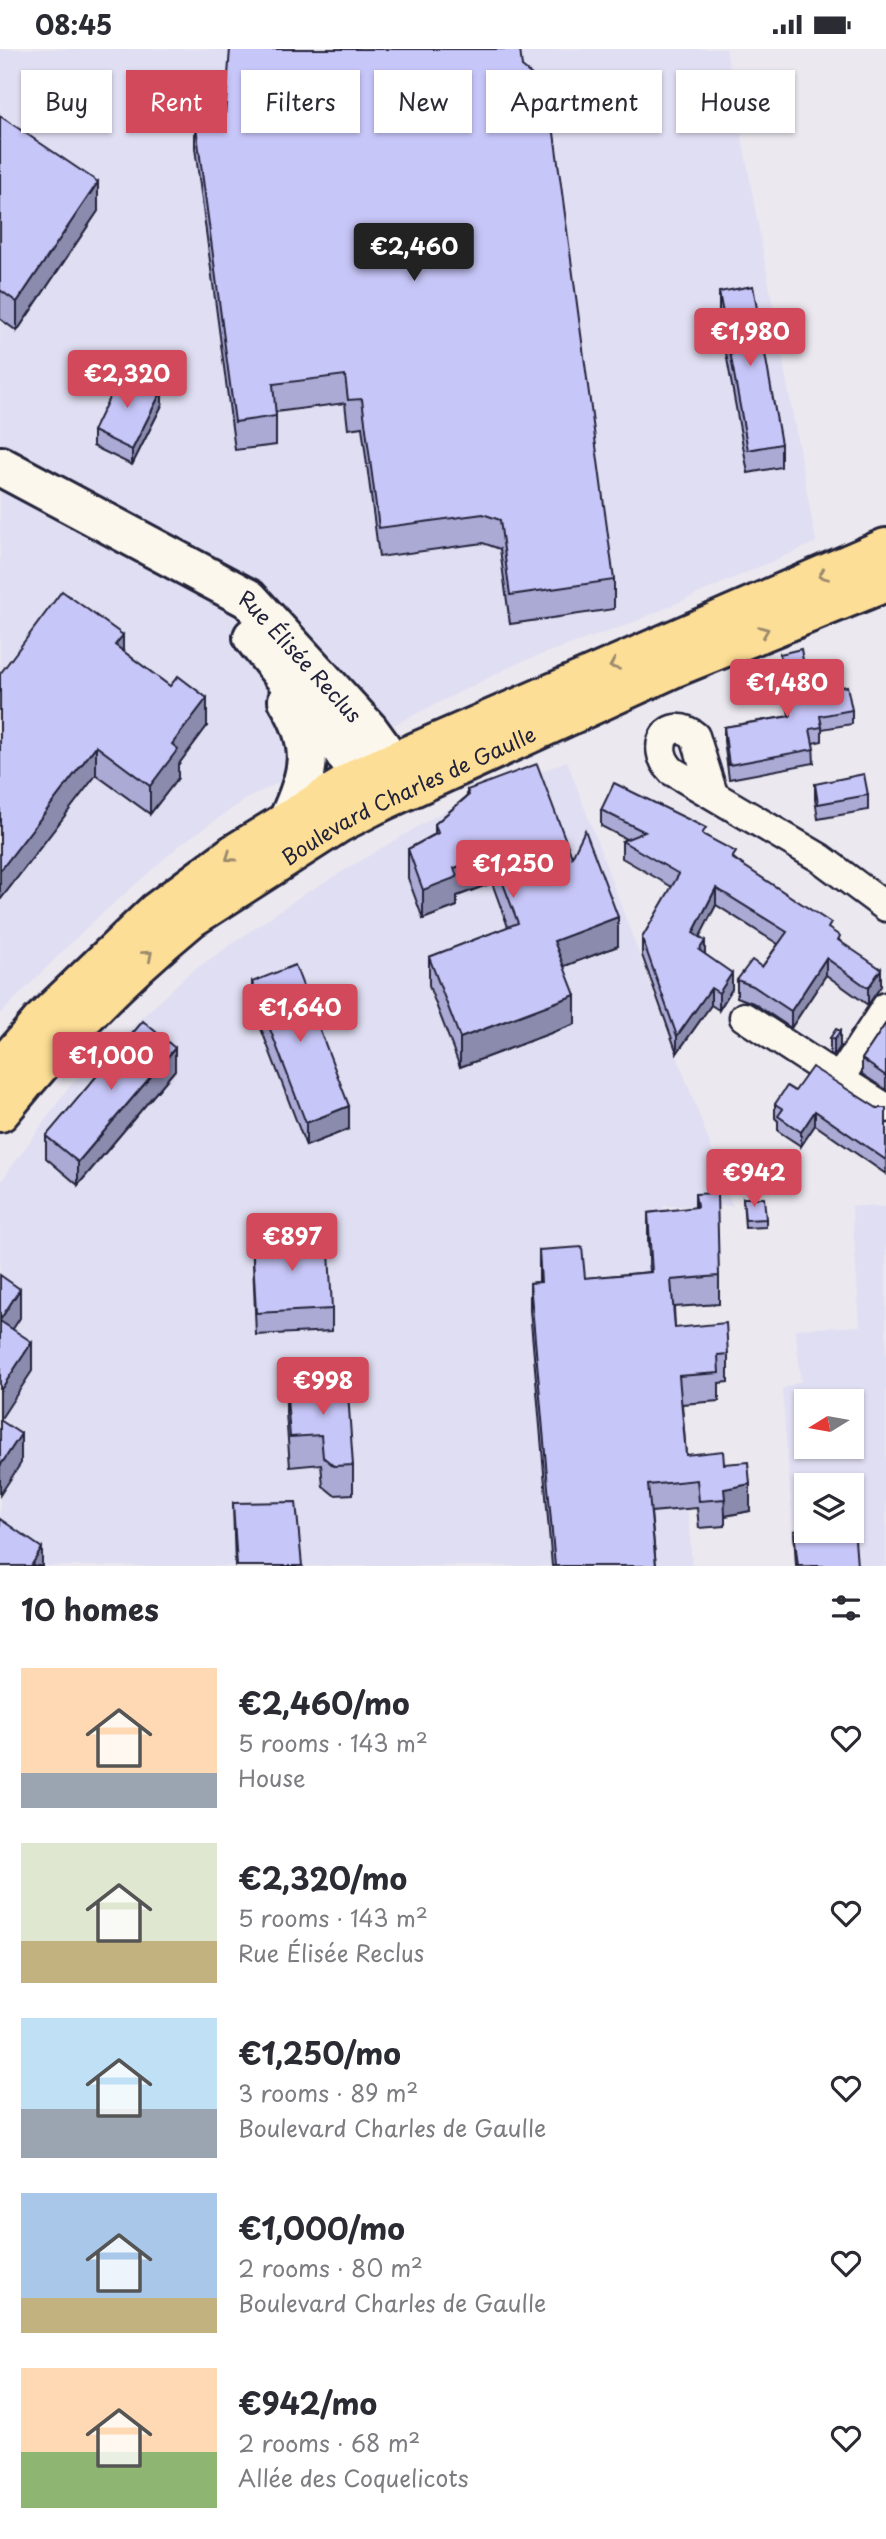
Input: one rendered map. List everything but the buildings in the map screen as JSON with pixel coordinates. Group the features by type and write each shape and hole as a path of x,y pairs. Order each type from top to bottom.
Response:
{"main road":[{"path":"386,782 886,548"},
{"name":"Boulevard Charles de Gaulle","path":"0,1070 40,1023 156,912 234,853 288,820 886,582"},
{"name":"Boulevard Charles de Gaulle","path":"0,1112 30,1074 117,982 191,918 308,842 386,782"}],"street":[{"name":"Rue Élisée Reclus","path":"0,466 167,552 249,599 386,782"},
{"name":"Rue Élisée Reclus","path":"167,552 230,609 386,782"},
{"name":"Rue Élisée Reclus","path":"230,609 299,719 306,743 309,764 301,793 288,820"},
{"path":"713,794 820,858 886,907"},
{"path":"839,1079 886,1007"},
{"path":"744,1017 886,1108"}],"shaded area":[{"path":"0,49 726,49 730,70 676,70 676,133 741,133 816,542 627,625 520,662 246,799 181,844 87,927 0,1014"},
{"path":"567,761 733,1206 664,1206 692,1566 0,1566 0,1183 70,1086 187,975 301,896 446,810"},
{"path":"852,1206 886,1207 886,1566 796,1566 794,1543 864,1543 864,1473 794,1473 794,1541 782,1389 801,1381 795,1329 860,1326"}]}
